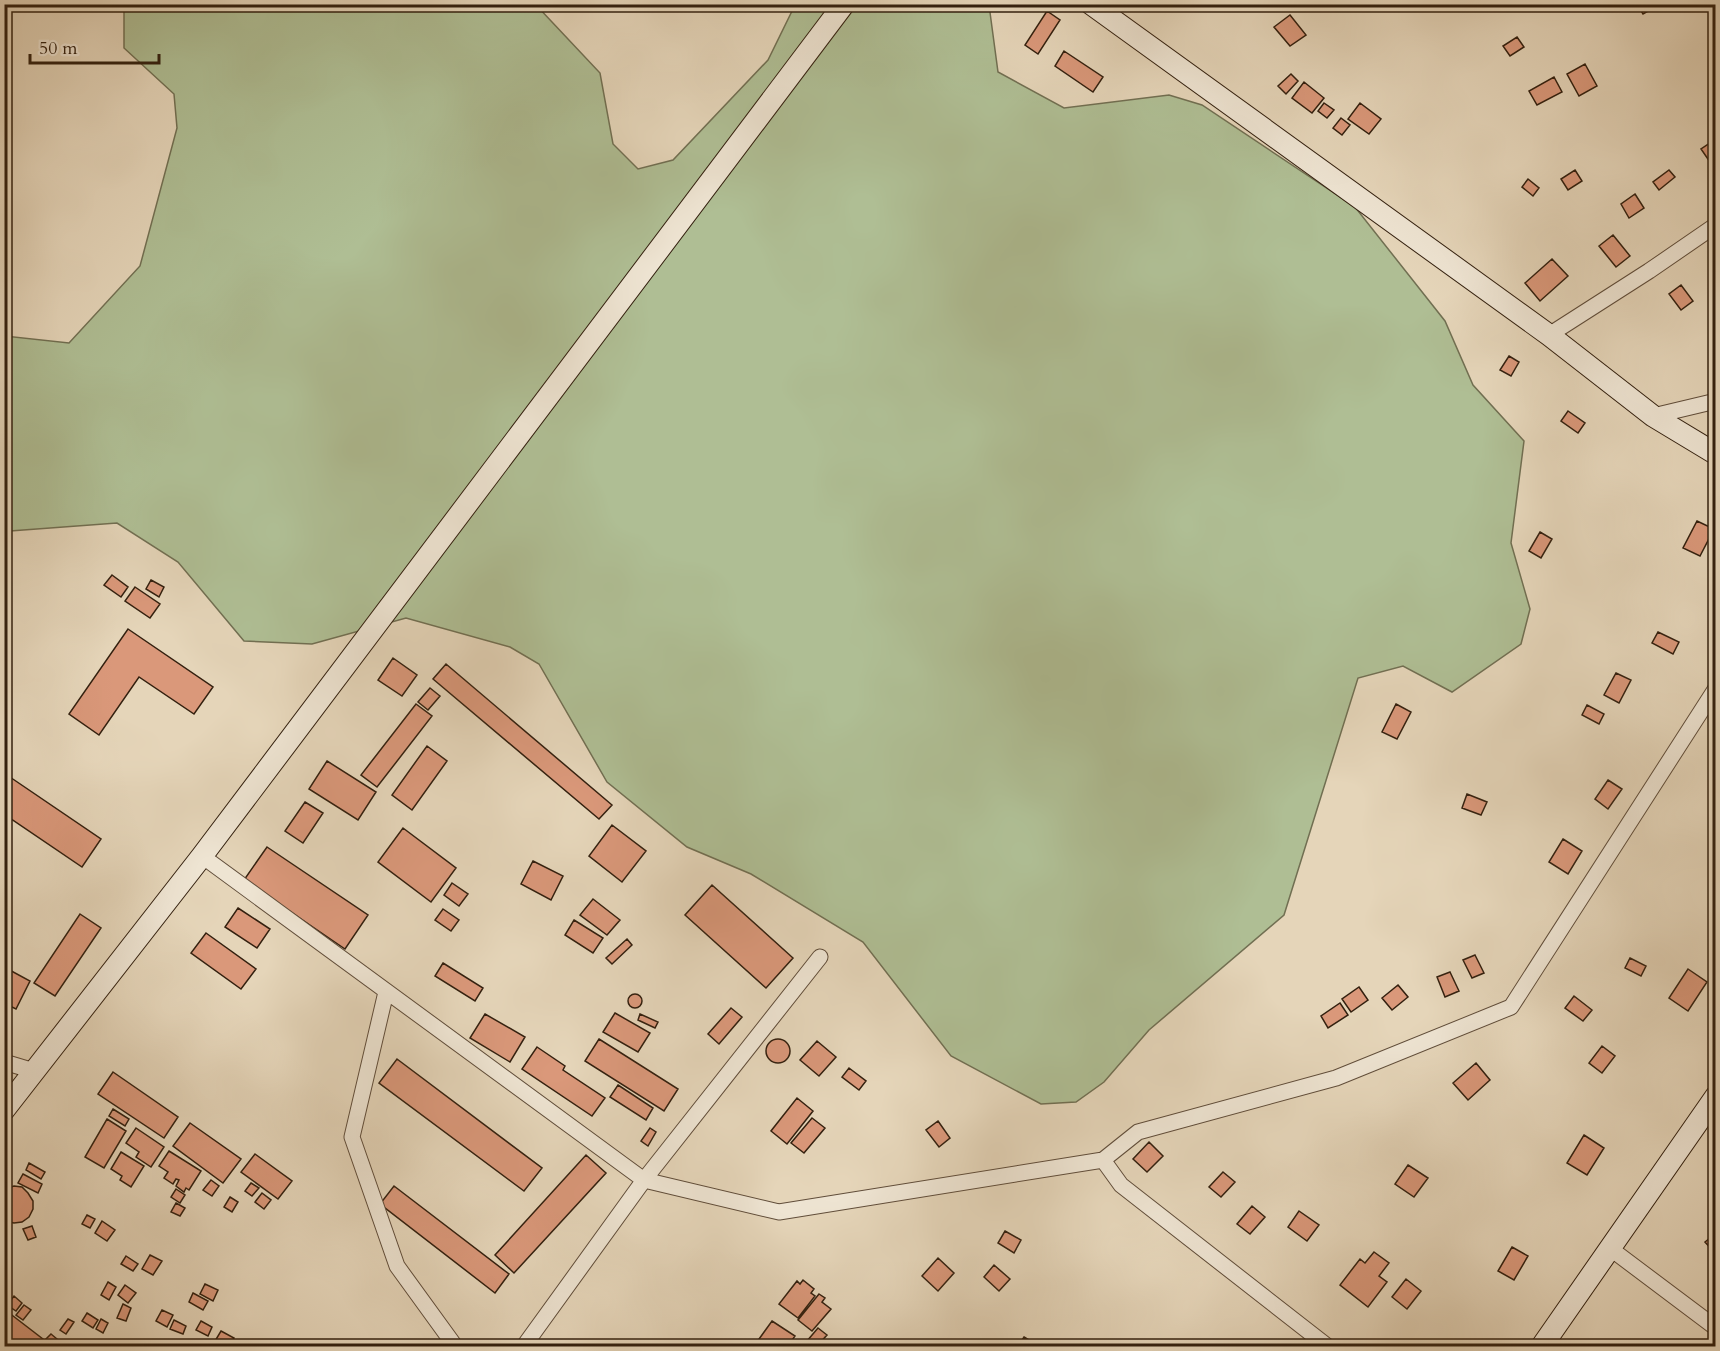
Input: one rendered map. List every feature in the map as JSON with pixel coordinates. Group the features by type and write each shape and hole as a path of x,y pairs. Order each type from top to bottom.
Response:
{"street":[{"path":"4,1110 202,856 844,4"},
{"path":"1091,4 1549,335 1653,416 1716,454"},
{"path":"1549,335 1716,225"},
{"path":"1653,416 1716,401"},
{"path":"202,856 644,1180 779,1212 1103,1160 1138,1132 1336,1078 1511,1006 1716,688"},
{"path":"524,1347 644,1180 820,957"},
{"path":"386,992 352,1137 397,1266 454,1347"},
{"path":"4,1062 34,1071"},
{"path":"1542,1347 1716,1096"},
{"path":"1103,1160 1121,1185 1326,1347"},
{"path":"1611,1248 1716,1329"}],"green space":[{"path":"128,5 536,5 600,73 613,144 638,169 673,160 768,60 795,5 989,5 998,72 1064,108 1169,95 1202,105 1355,207 1445,321 1473,385 1524,441 1511,543 1530,609 1521,644 1452,692 1403,666 1358,678 1284,915 1149,1030 1104,1082 1076,1102 1041,1104 951,1056 863,942 751,874 687,847 607,782 539,664 510,647 406,618 312,644 244,641 178,562 117,523 10,531 5,534 5,336 69,343 140,266 177,128 174,94 124,48 124,12"}],"building":[{"path":"1637,4 1657,4 1657,6 1643,14"},
{"path":"1047,11 1060,20 1038,54 1025,45"},
{"path":"1290,15 1306,35 1290,46 1274,27"},
{"path":"1517,37 1524,47 1510,56 1503,46"},
{"path":"1064,51 1103,77 1093,92 1055,66"},
{"path":"1585,64 1597,86 1579,96 1567,74"},
{"path":"1291,74 1298,81 1286,94 1278,86"},
{"path":"1554,77 1562,92 1537,105 1529,91"},
{"path":"1304,82 1324,98 1312,113 1292,98"},
{"path":"1324,103 1334,110 1327,118 1318,111"},
{"path":"1360,103 1381,119 1369,134 1348,119"},
{"path":"1341,118 1350,125 1342,135 1333,128"},
{"path":"1716,139 1716,159 1710,162 1701,149"},
{"path":"1575,170 1582,181 1568,190 1561,179"},
{"path":"1669,170 1675,177 1659,190 1653,182"},
{"path":"1528,179 1539,188 1533,196 1522,187"},
{"path":"1635,194 1644,208 1629,218 1621,204"},
{"path":"1613,235 1630,256 1616,267 1599,246"},
{"path":"1552,259 1568,276 1540,301 1525,283"},
{"path":"1681,285 1693,301 1681,310 1669,294"},
{"path":"1509,356 1519,362 1511,376 1500,370"},
{"path":"1568,411 1585,423 1578,433 1561,421"},
{"path":"1697,521 1714,529 1700,556 1683,548"},
{"path":"1540,532 1552,539 1541,558 1529,551"},
{"path":"112,575 128,587 121,597 104,585"},
{"path":"151,580 164,587 159,597 146,589"},
{"path":"135,587 160,604 150,618 125,601"},
{"path":"128,629 213,687 194,714 139,677 99,735 69,714"},
{"path":"1658,632 1679,642 1673,654 1652,643"},
{"path":"393,658 417,675 402,696 378,680"},
{"path":"446,664 612,805 599,819 433,679"},
{"path":"1616,673 1631,680 1619,703 1604,695"},
{"path":"430,688 440,696 428,710 418,702"},
{"path":"416,704 432,716 377,787 361,775"},
{"path":"1396,704 1411,712 1397,739 1382,732"},
{"path":"1587,705 1604,714 1599,724 1582,715"},
{"path":"427,746 447,761 412,810 392,795"},
{"path":"327,761 376,792 358,820 309,789"},
{"path":"4,773 101,839 82,867 4,814"},
{"path":"1608,780 1622,789 1608,809 1595,799"},
{"path":"1467,794 1487,802 1481,815 1462,808"},
{"path":"305,802 323,813 303,843 285,831"},
{"path":"612,825 646,851 622,882 589,856"},
{"path":"403,828 456,868 431,902 378,862"},
{"path":"1563,839 1582,851 1568,874 1549,862"},
{"path":"267,847 368,915 345,949 244,880"},
{"path":"533,861 563,876 551,900 521,884"},
{"path":"452,883 468,894 459,906 444,895"},
{"path":"712,885 793,958 766,988 685,915"},
{"path":"593,899 620,920 607,935 580,915"},
{"path":"238,908 270,929 257,948 225,927"},
{"path":"443,909 459,920 451,931 435,920"},
{"path":"80,914 101,928 55,996 34,983"},
{"path":"574,920 603,938 593,953 565,935"},
{"path":"206,933 256,969 241,989 191,953"},
{"path":"627,939 632,945 612,964 606,958"},
{"path":"1475,955 1484,973 1472,978 1463,960"},
{"path":"1630,958 1646,966 1641,976 1625,968"},
{"path":"443,963 483,988 475,1001 435,976"},
{"path":"4,967 30,981 16,1009 4,1003"},
{"path":"1688,969 1707,982 1688,1011 1669,998"},
{"path":"1450,972 1459,991 1445,997 1437,977"},
{"path":"1398,985 1408,997 1392,1010 1382,998"},
{"path":"1359,987 1368,1000 1351,1012 1342,999"},
{"path":"632,994 638,994 642,1001 638,1008 632,1008 628,1004 628,998"},
{"path":"1574,996 1592,1010 1583,1021 1565,1008"},
{"path":"1340,1003 1348,1015 1328,1028 1321,1016"},
{"path":"731,1008 742,1017 719,1044 708,1034"},
{"path":"615,1013 650,1033 638,1052 603,1032"},
{"path":"485,1014 525,1037 510,1062 470,1038"},
{"path":"640,1014 658,1022 655,1028 638,1020"},
{"path":"599,1039 678,1089 664,1111 585,1061"},
{"path":"778,1039 786,1043 790,1051 786,1059 778,1063 770,1059 766,1051 770,1043"},
{"path":"817,1041 836,1057 819,1076 800,1060"},
{"path":"1602,1046 1615,1056 1602,1073 1589,1063"},
{"path":"537,1047 565,1066 563,1070 605,1098 592,1116 522,1069"},
{"path":"397,1059 542,1168 524,1191 379,1083"},
{"path":"1476,1063 1490,1080 1468,1100 1453,1083"},
{"path":"849,1068 866,1081 859,1090 842,1077"},
{"path":"113,1072 178,1117 164,1138 98,1094"},
{"path":"618,1085 653,1108 646,1120 610,1097"},
{"path":"797,1098 813,1111 787,1144 771,1131"},
{"path":"113,1109 129,1119 125,1126 109,1116"},
{"path":"812,1118 825,1128 804,1153 791,1143"},
{"path":"107,1119 126,1131 104,1168 85,1157"},
{"path":"938,1121 950,1138 939,1147 926,1130"},
{"path":"190,1123 241,1159 223,1183 173,1146"},
{"path":"136,1128 164,1147 151,1167 136,1157 139,1152 126,1143"},
{"path":"650,1128 656,1132 648,1146 641,1141"},
{"path":"1584,1135 1604,1148 1587,1175 1567,1163"},
{"path":"1149,1142 1163,1156 1147,1172 1133,1159"},
{"path":"169,1151 201,1171 189,1190 186,1188 184,1192 176,1186 179,1180 176,1179 173,1184 164,1178 168,1172 159,1166"},
{"path":"121,1152 144,1166 131,1187 120,1180 122,1176 111,1169"},
{"path":"255,1154 292,1181 278,1199 241,1172"},
{"path":"586,1155 606,1173 514,1273 495,1255"},
{"path":"29,1163 45,1172 41,1179 26,1170"},
{"path":"1408,1165 1428,1178 1414,1197 1395,1184"},
{"path":"1223,1172 1235,1182 1221,1197 1209,1187"},
{"path":"23,1174 42,1184 38,1193 18,1183"},
{"path":"211,1180 219,1186 212,1196 203,1190"},
{"path":"251,1183 259,1188 252,1196 245,1191"},
{"path":"14,1186 22,1187 28,1193 33,1201 33,1209 29,1217 22,1222 14,1223 4,1221 4,1189"},
{"path":"394,1186 509,1274 495,1293 380,1204"},
{"path":"176,1189 185,1195 180,1203 171,1197"},
{"path":"262,1193 271,1200 264,1209 255,1202"},
{"path":"230,1197 238,1202 232,1212 224,1207"},
{"path":"176,1203 185,1208 180,1216 171,1212"},
{"path":"1252,1206 1265,1217 1250,1234 1237,1224"},
{"path":"1299,1211 1319,1225 1307,1241 1288,1227"},
{"path":"87,1215 95,1219 90,1228 82,1224"},
{"path":"102,1221 115,1230 107,1241 95,1233"},
{"path":"32,1226 36,1237 28,1240 23,1229"},
{"path":"1005,1231 1021,1240 1014,1253 998,1243"},
{"path":"1716,1233 1716,1254 1705,1242"},
{"path":"1512,1247 1528,1256 1514,1280 1498,1271"},
{"path":"1374,1252 1389,1263 1379,1276 1387,1282 1368,1307 1340,1285 1360,1259 1365,1263"},
{"path":"150,1255 162,1261 153,1275 142,1269"},
{"path":"126,1256 138,1264 133,1271 121,1264"},
{"path":"938,1258 954,1273 938,1291 922,1276"},
{"path":"994,1265 1010,1279 999,1291 984,1277"},
{"path":"1406,1279 1421,1291 1407,1309 1392,1297"},
{"path":"803,1280 814,1289 811,1293 815,1296 798,1318 779,1304 797,1281 800,1284"},
{"path":"108,1282 116,1287 109,1300 101,1295"},
{"path":"205,1284 218,1290 213,1301 200,1294"},
{"path":"125,1285 136,1293 128,1303 118,1295"},
{"path":"193,1293 208,1301 203,1310 189,1302"},
{"path":"819,1294 825,1298 822,1302 831,1309 812,1331 798,1320"},
{"path":"14,1296 22,1303 16,1311 7,1305"},
{"path":"123,1304 131,1308 126,1321 117,1318"},
{"path":"24,1305 31,1310 23,1320 16,1315"},
{"path":"4,1309 52,1346 4,1346"},
{"path":"162,1310 173,1315 167,1327 156,1321"},
{"path":"87,1313 98,1320 93,1328 82,1321"},
{"path":"68,1319 74,1322 66,1334 60,1330"},
{"path":"101,1319 108,1323 103,1333 96,1329"},
{"path":"174,1320 186,1326 183,1334 170,1329"},
{"path":"201,1321 212,1327 208,1336 196,1330"},
{"path":"772,1321 795,1336 788,1346 754,1346"},
{"path":"818,1328 827,1335 817,1346 813,1346 807,1341"},
{"path":"221,1331 234,1338 229,1346 215,1341"},
{"path":"51,1334 63,1344 61,1346 55,1346 46,1339"},
{"path":"1024,1337 1039,1346 1018,1346"}]}
